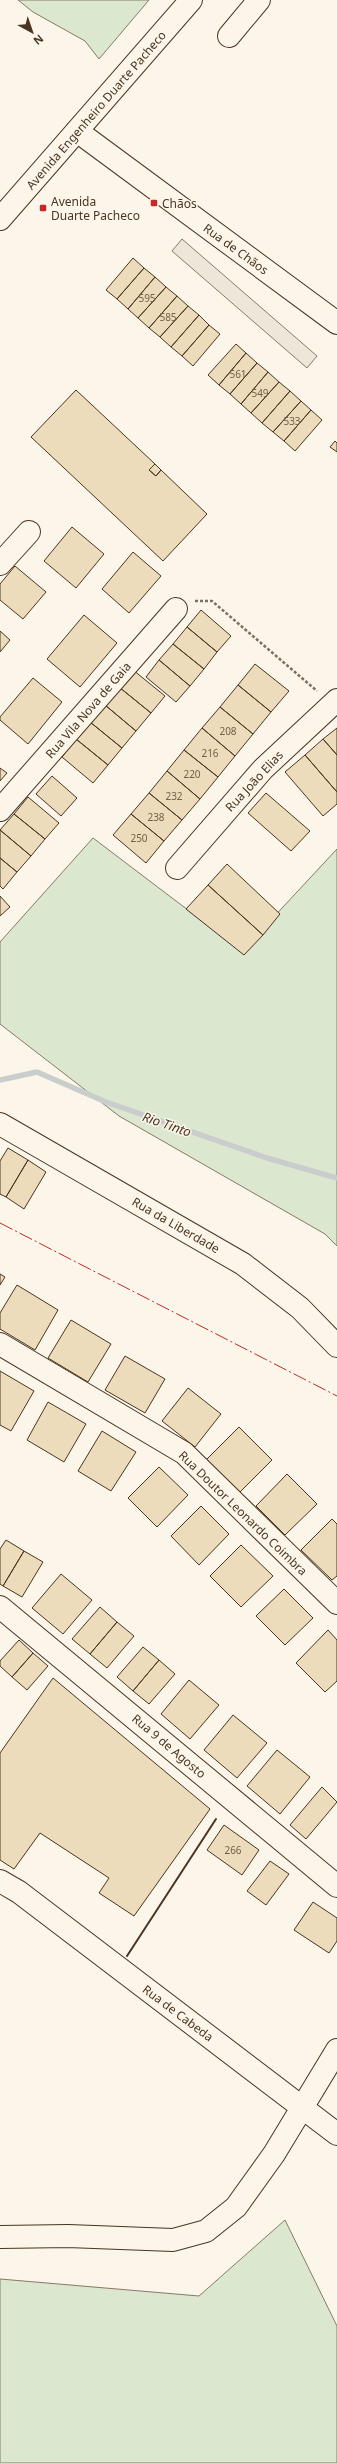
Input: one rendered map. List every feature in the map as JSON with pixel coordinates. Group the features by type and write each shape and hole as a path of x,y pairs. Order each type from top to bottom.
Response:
{"street":[{"name":"Avenida Engenheiro Duarte Pacheco","path":"0,219 191,0"},
{"path":"229,36 259,0"},
{"name":"Rua de Chãos","path":"77,131 336,324"},
{"path":"0,564 29,532"},
{"name":"Rua Vila Nova de Gaia","path":"0,810 176,609"},
{"name":"Rua João Elias","path":"177,868 263,769 334,703"},
{"name":"Rua da Liberdade","path":"0,1124 243,1264 300,1308 337,1346"},
{"name":"Rua Doutor Leonardo Coimbra","path":"0,1344 184,1453 337,1603"},
{"name":"Rua 9 de Agosto","path":"3,1615 336,1882"},
{"name":"Rua de Cabeda","path":"0,1881 25,1897 337,2134"},
{"path":"0,2237 68,2236 173,2240 206,2231 236,2207 274,2154 337,2050"}],"path":[{"path":"176,609 193,601 212,601 334,703"}],"green space":[{"path":"18,0 149,0 99,59 85,41 33,12"},
{"path":"93,838 242,951 337,849 337,1246 325,1234 119,1116 0,1024 0,942"},
{"path":"285,2220 337,2326 337,2463 0,2463 0,2279 199,2296"}],"shaded area":[{"path":"182,239 317,356 307,368 172,251"}],"building":[{"path":"133,258 144,268 117,299 106,290"},
{"path":"144,268 155,277 128,309 117,299"},
{"path":"155,277 166,287 138,318 128,309"},
{"path":"166,287 177,296 149,328 138,318"},
{"path":"177,296 188,306 160,337 149,328"},
{"path":"188,306 199,315 171,347 160,337"},
{"path":"199,315 209,325 182,356 171,347"},
{"path":"209,325 220,334 193,366 182,356"},
{"path":"236,344 246,353 219,385 208,375"},
{"path":"246,353 257,363 230,394 219,385"},
{"path":"257,363 268,372 241,404 230,394"},
{"path":"268,372 279,382 251,413 241,404"},
{"path":"279,382 290,391 262,423 251,413"},
{"path":"76,390 155,464 149,470 156,476 161,470 207,514 163,561 31,437"},
{"path":"290,391 301,401 273,432 262,423"},
{"path":"301,401 311,410 284,441 273,432"},
{"path":"311,410 322,420 295,451 284,441"},
{"path":"335,441 337,443 337,452 330,447"},
{"path":"155,464 161,470 156,476 149,470"},
{"path":"72,527 104,554 76,588 44,561"},
{"path":"133,552 161,576 129,613 102,589"},
{"path":"15,566 46,592 23,619 0,600 0,584"},
{"path":"201,610 231,636 217,652 187,627"},
{"path":"84,615 117,643 80,687 47,659"},
{"path":"187,627 217,652 204,669 173,644"},
{"path":"0,631 10,640 0,652"},
{"path":"173,644 204,669 190,686 159,660"},
{"path":"159,660 190,686 176,702 146,677"},
{"path":"255,664 289,691 271,712 238,685"},
{"path":"133,670 165,696 151,713 119,687"},
{"path":"33,678 62,702 28,744 0,720 0,717"},
{"path":"238,685 271,712 253,734 220,707"},
{"path":"119,687 151,713 136,731 105,705"},
{"path":"105,705 136,731 122,748 90,722"},
{"path":"220,707 253,734 235,756 202,728"},
{"path":"90,722 122,748 108,765 76,739"},
{"path":"202,728 235,756 218,777 184,750"},
{"path":"337,728 337,755 323,739"},
{"path":"76,739 108,765 93,783 62,757"},
{"path":"323,739 337,755 337,792 305,755"},
{"path":"184,750 218,777 200,799 167,771"},
{"path":"305,755 337,792 337,804 323,816 285,772"},
{"path":"0,768 7,773 0,781"},
{"path":"167,771 200,799 182,820 149,793"},
{"path":"52,776 77,798 61,816 36,794"},
{"path":"149,793 182,820 164,841 131,814"},
{"path":"266,793 310,831 291,851 248,813"},
{"path":"28,797 59,823 45,839 14,814"},
{"path":"14,814 45,839 31,856 0,830"},
{"path":"131,814 164,841 146,863 113,835"},
{"path":"0,830 31,856 17,872 0,858"},
{"path":"0,858 17,872 3,889 0,886"},
{"path":"227,864 280,914 263,935 208,885"},
{"path":"208,885 263,935 244,955 186,909"},
{"path":"0,896 10,907 0,916"},
{"path":"8,1148 28,1160 6,1197 0,1194 0,1161"},
{"path":"28,1160 46,1172 24,1209 6,1197"},
{"path":"0,1274 5,1277 0,1285"},
{"path":"17,1285 58,1310 35,1350 0,1329 0,1313"},
{"path":"71,1320 111,1344 88,1382 48,1358"},
{"path":"125,1356 165,1379 145,1413 105,1390"},
{"path":"0,1371 34,1391 11,1431 0,1425"},
{"path":"188,1388 221,1414 195,1447 162,1421"},
{"path":"48,1402 86,1424 64,1462 27,1440"},
{"path":"239,1427 272,1460 239,1493 206,1460"},
{"path":"102,1431 136,1452 111,1491 78,1471"},
{"path":"159,1467 188,1495 157,1527 128,1498"},
{"path":"287,1474 317,1504 285,1535 256,1506"},
{"path":"201,1506 229,1534 199,1565 171,1536"},
{"path":"332,1519 337,1524 337,1576 332,1580 301,1550"},
{"path":"6,1540 24,1551 3,1586 0,1584 0,1549"},
{"path":"241,1545 273,1576 241,1607 210,1576"},
{"path":"24,1551 43,1562 22,1597 3,1586"},
{"path":"61,1574 92,1600 63,1634 32,1608"},
{"path":"284,1589 313,1618 285,1645 256,1616"},
{"path":"100,1607 117,1622 90,1654 72,1639"},
{"path":"117,1622 134,1636 107,1668 90,1654"},
{"path":"328,1630 337,1640 337,1681 325,1692 296,1663"},
{"path":"19,1640 33,1653 12,1677 0,1666 0,1661"},
{"path":"143,1647 159,1660 133,1691 117,1677"},
{"path":"33,1653 48,1666 27,1690 12,1677"},
{"path":"159,1660 175,1674 149,1704 133,1691"},
{"path":"53,1678 210,1809 134,1916 99,1893 109,1878 40,1833 14,1869 0,1860 0,1753"},
{"path":"189,1680 219,1705 190,1739 161,1714"},
{"path":"233,1715 267,1743 237,1778 204,1750"},
{"path":"277,1750 310,1777 280,1814 247,1786"},
{"path":"322,1787 337,1802 306,1839 290,1825"},
{"path":"224,1825 259,1850 242,1875 207,1850"},
{"path":"270,1861 289,1874 266,1905 247,1891"},
{"path":"313,1902 337,1918 337,1941 329,1953 294,1930"}],"waterway":[{"name":"Rio Tinto","path":"0,1080 37,1072 106,1102 267,1158 337,1178"}],"wall":[{"path":"127,1956 216,1819"}],"power":[{"path":"0,1223 337,1396"}],"place":[{"name":"Chãos","path":"154,203"},
{"name":"Avenida Duarte Pacheco","path":"43,208"}]}
